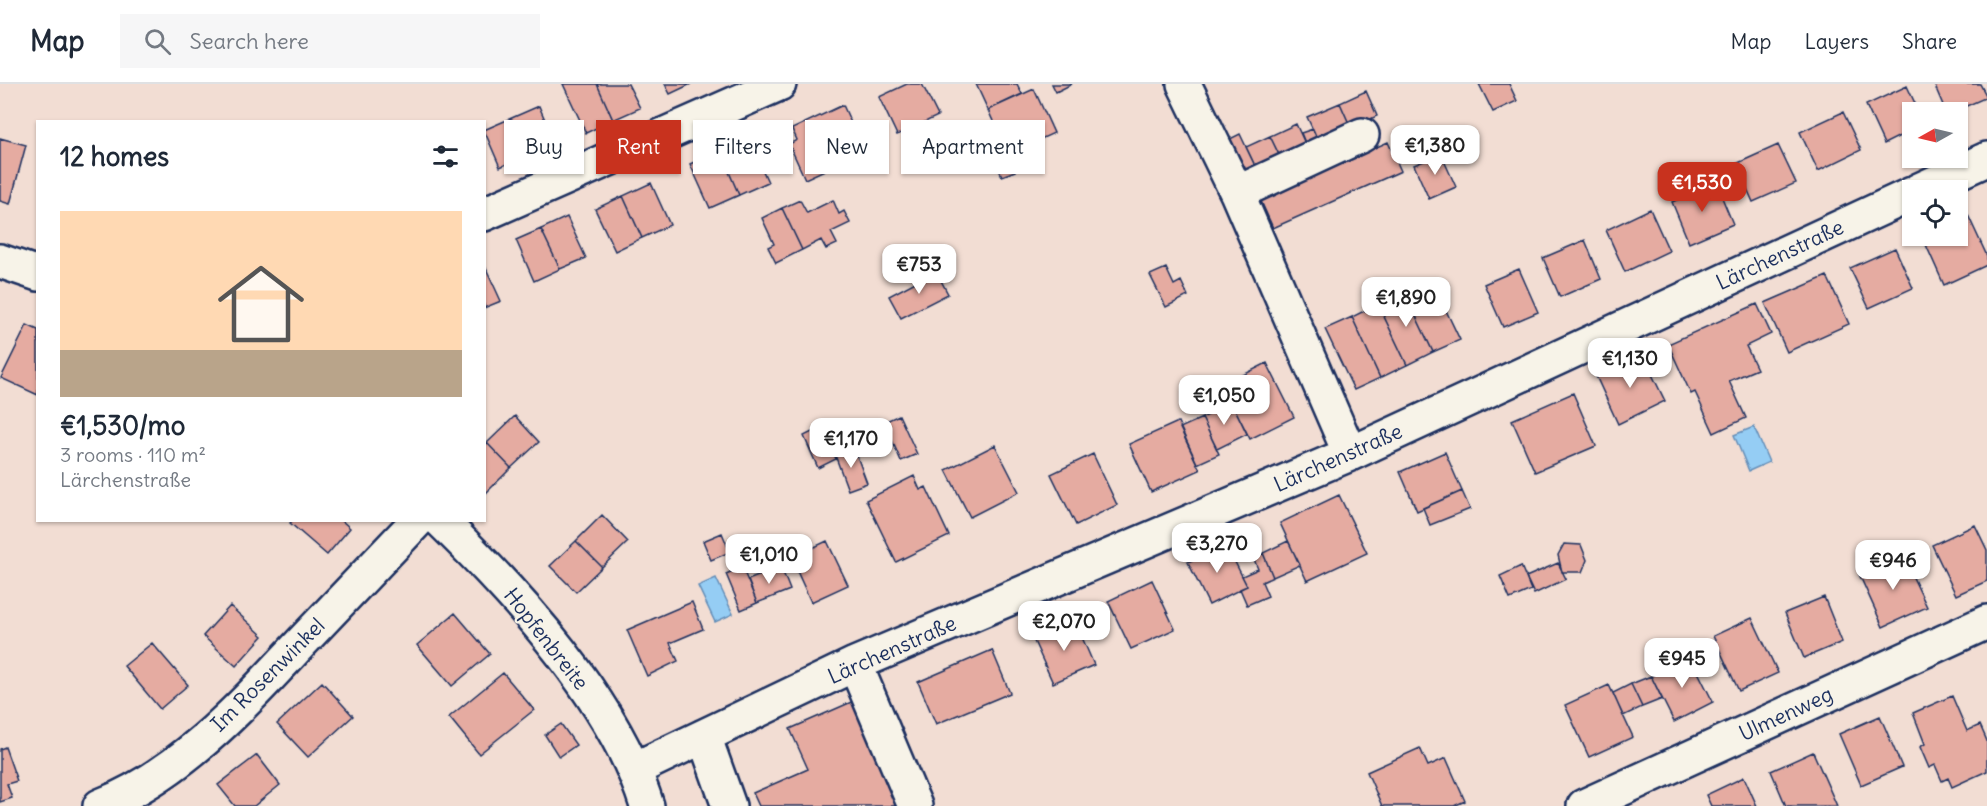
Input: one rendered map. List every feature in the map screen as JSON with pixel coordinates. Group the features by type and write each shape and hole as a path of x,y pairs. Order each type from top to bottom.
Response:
{"street":[{"path":"486,213 779,84"},
{"path":"1184,84 1237,193 1350,454"},
{"path":"1237,193 1362,135"},
{"path":"1941,180 1987,159"},
{"name":"Lärchenstraße","path":"635,769 855,664 1350,454 1902,199"},
{"path":"0,261 36,273"},
{"name":"Im Rosenwinkel","path":"100,806 151,780 213,731 275,672 416,522"},
{"name":"Hopfenbreite","path":"442,522 492,572 548,638 601,710 635,769 647,806"},
{"name":"Ulmenweg","path":"1584,806 1987,622"},
{"path":"855,664 915,806"},
{"path":"704,736 729,806"}],"water":[{"path":"1754,427 1769,462 1749,471 1734,435"},
{"path":"716,578 733,614 715,622 698,586"}],"building":[{"path":"563,84 597,84 613,120 596,120 596,128 586,133 584,120 580,120"},
{"path":"597,84 628,84 640,108 613,120"},
{"path":"665,84 691,84 670,94"},
{"path":"907,84 922,84 938,116 929,120 901,120 901,133 897,135 879,97"},
{"path":"976,84 1017,84 1022,94 988,110"},
{"path":"1052,84 1072,84 1056,92"},
{"path":"1479,84 1509,84 1517,101 1493,112"},
{"path":"1934,84 1980,84 1987,97 1968,105 1968,102 1942,102"},
{"path":"1907,86 1914,102 1902,102 1902,135 1884,144 1866,105"},
{"path":"1034,89 1054,133 1045,137 1045,120 993,120 988,110"},
{"path":"1366,91 1377,116 1351,128 1340,103"},
{"path":"1340,103 1351,128 1320,145 1307,117"},
{"path":"843,105 850,120 811,120"},
{"path":"539,106 545,120 507,120"},
{"path":"1843,112 1861,150 1818,171 1800,132"},
{"path":"504,121 504,165 500,167 486,135 486,129"},
{"path":"805,123 805,174 816,174 805,179 793,153 793,142 797,140 793,129"},
{"path":"1296,124 1308,150 1282,161 1270,136"},
{"path":"1313,129 1320,145 1308,150 1301,133"},
{"path":"1240,134 1258,172 1243,179 1226,141"},
{"path":"1270,136 1282,161 1258,172 1246,147"},
{"path":"0,138 26,145 10,204 0,201"},
{"path":"1388,142 1401,171 1273,228 1260,199"},
{"path":"1778,145 1796,183 1753,202 1736,164"},
{"path":"1441,154 1456,187 1429,199 1414,165"},
{"path":"695,174 730,174 739,195 710,208"},
{"path":"730,174 764,174 768,182 739,195"},
{"path":"651,183 670,225 642,238 623,196"},
{"path":"1716,183 1733,224 1689,243 1672,202"},
{"path":"623,196 642,238 615,251 595,209"},
{"path":"800,200 807,213 833,200 839,214 844,211 850,223 831,232 837,244 826,249 821,240 802,250 782,208"},
{"path":"782,208 802,250 776,263 768,247 774,244 762,218"},
{"path":"1650,209 1669,251 1625,272 1606,230"},
{"path":"1968,215 1987,256 1987,265 1944,285 1926,246 1968,246"},
{"path":"567,217 586,258 560,269 541,229"},
{"path":"541,229 560,269 534,281 516,240"},
{"path":"1585,240 1601,279 1560,297 1543,258"},
{"path":"1895,248 1913,288 1869,308 1850,268"},
{"path":"486,268 501,301 486,307"},
{"path":"1166,268 1174,285 1181,281 1188,296 1166,307 1150,275"},
{"path":"1519,269 1538,312 1503,327 1484,284"},
{"path":"936,271 948,294 901,318 889,296"},
{"path":"1827,276 1849,324 1787,352 1765,303"},
{"path":"1431,279 1460,340 1433,352 1404,291"},
{"path":"1404,291 1433,352 1407,365 1378,304"},
{"path":"1378,304 1407,365 1380,378 1352,317"},
{"path":"1757,304 1771,334 1746,346 1757,369 1729,381 1746,418 1714,433 1695,392 1691,394 1668,344"},
{"path":"1352,317 1380,378 1354,390 1325,329"},
{"path":"27,325 36,329 36,394 1,378"},
{"path":"1642,354 1665,401 1618,424 1596,376"},
{"path":"1267,363 1294,417 1250,439 1223,385"},
{"path":"1573,393 1596,446 1535,472 1512,420"},
{"path":"1232,403 1247,434 1217,449 1202,418"},
{"path":"899,415 917,454 901,461 884,422"},
{"path":"515,416 539,442 511,468 487,443"},
{"path":"1202,418 1219,454 1197,464 1180,428"},
{"path":"1178,422 1200,470 1151,492 1129,444"},
{"path":"822,427 836,459 818,468 804,436"},
{"path":"847,430 854,448 835,455 827,438"},
{"path":"486,444 511,468 486,493"},
{"path":"995,445 1019,492 970,517 946,470"},
{"path":"854,448 867,483 848,490 835,455"},
{"path":"1445,452 1462,491 1417,511 1400,472"},
{"path":"1093,454 1117,505 1076,525 1051,474"},
{"path":"914,476 920,490 926,487 949,536 896,562 866,500"},
{"path":"1462,491 1470,509 1430,525 1423,508"},
{"path":"1339,495 1367,553 1307,581 1280,523"},
{"path":"602,515 628,542 602,567 576,541"},
{"path":"343,522 350,528 327,555 290,523"},
{"path":"1975,525 1987,550 1987,581 1956,595 1932,545"},
{"path":"722,533 730,552 711,560 703,541"},
{"path":"576,541 602,567 576,592 550,566"},
{"path":"827,541 848,585 811,602 791,558"},
{"path":"1288,541 1300,565 1273,577 1263,553"},
{"path":"1226,544 1247,586 1209,605 1188,562"},
{"path":"1564,544 1581,545 1587,560 1582,572 1562,572 1558,555"},
{"path":"1263,553 1273,577 1262,582 1268,596 1247,605 1240,589 1247,586 1242,576 1258,569 1253,557"},
{"path":"1902,554 1927,607 1883,627 1859,574"},
{"path":"1558,563 1566,579 1534,594 1526,577"},
{"path":"1521,566 1531,590 1510,599 1500,576"},
{"path":"742,567 757,603 741,610 726,574"},
{"path":"781,567 790,590 757,603 748,580"},
{"path":"1152,580 1175,629 1131,649 1108,601"},
{"path":"1824,597 1842,642 1804,658 1785,613"},
{"path":"692,602 703,629 670,643 678,661 647,676 627,630"},
{"path":"230,606 263,636 236,666 203,636"},
{"path":"455,613 490,654 452,686 417,645"},
{"path":"1752,618 1778,673 1739,691 1713,636"},
{"path":"1075,621 1094,665 1053,683 1033,639"},
{"path":"152,643 188,685 160,709 124,666"},
{"path":"992,650 1010,693 936,724 918,682"},
{"path":"1690,656 1713,702 1674,722 1651,676"},
{"path":"503,673 534,710 479,754 449,717"},
{"path":"1651,676 1662,699 1642,707 1631,684"},
{"path":"322,682 353,716 308,757 277,724"},
{"path":"1631,684 1642,707 1623,716 1613,693"},
{"path":"1609,685 1633,737 1589,757 1565,705"},
{"path":"1952,696 1967,731 1980,725 1987,741 1987,771 1952,787 1948,778 1942,781 1935,765 1929,768 1920,747 1925,744 1913,713"},
{"path":"856,700 903,806 759,806 753,793 808,769 790,729"},
{"path":"1880,716 1902,767 1861,785 1839,734"},
{"path":"561,724 576,745 559,757 545,735"},
{"path":"5,747 17,781 7,784 12,798 0,802 0,749"},
{"path":"1420,748 1428,766 1446,758 1465,801 1454,806 1382,806 1367,772"},
{"path":"1813,752 1837,806 1786,806 1771,771"},
{"path":"257,755 280,785 254,806 235,806 218,785"},
{"path":"1744,777 1757,806 1711,806 1706,795"}]}
